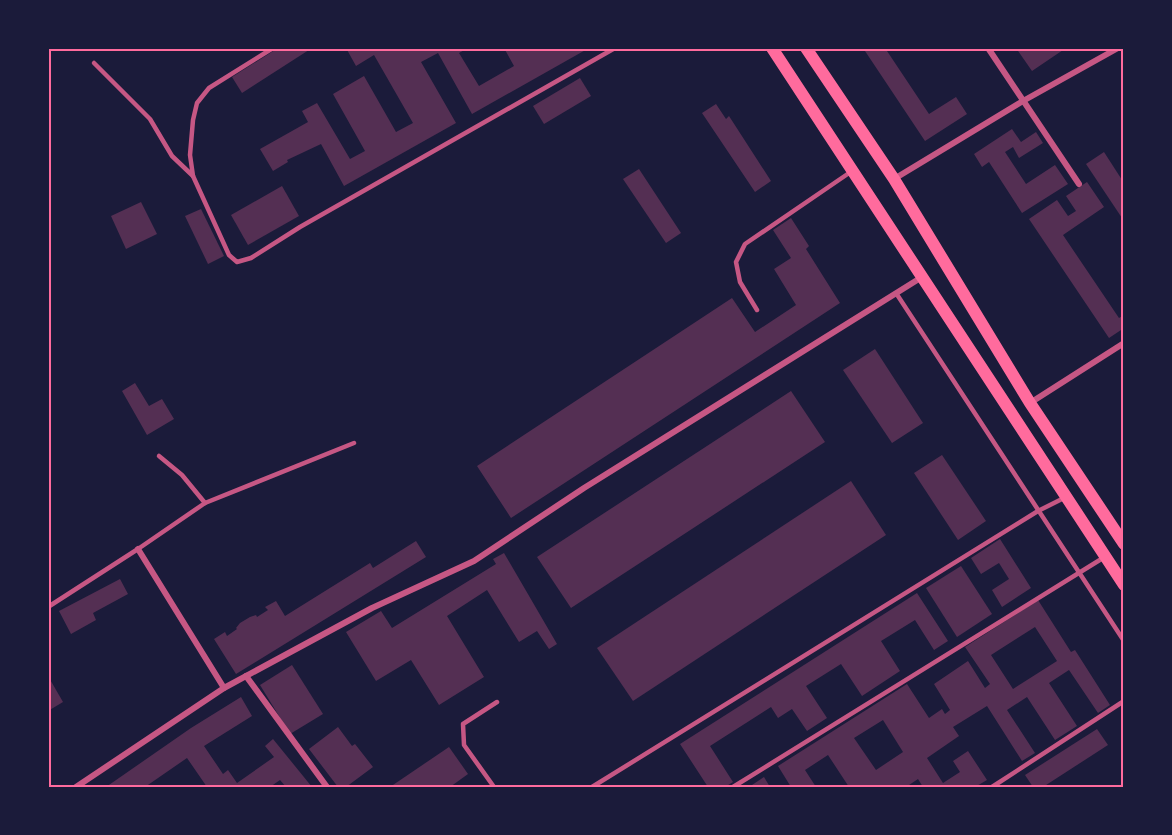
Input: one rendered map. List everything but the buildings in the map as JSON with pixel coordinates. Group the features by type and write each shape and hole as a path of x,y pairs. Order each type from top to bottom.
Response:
{"main road":[{"path":"772,48 1124,585"},
{"path":"806,48 894,179 1030,403 1124,543"}],"street":[{"path":"988,48 1079,184"},
{"path":"894,179 1023,101 1118,48"},
{"path":"76,787 224,688 372,608 474,561 584,488 923,276"},
{"path":"1030,403 1124,343"},
{"path":"138,549 224,688"},
{"path":"246,676 327,787"}],"lane":[{"path":"192,176 190,155 197,103 209,88 273,48"},
{"path":"94,63 150,119 172,156 192,176 230,255 237,262 251,258 615,48"},
{"path":"757,310 740,282 736,262 745,244 852,171"},
{"path":"896,293 1077,573 1124,641"},
{"path":"48,607 205,503 354,443"},
{"path":"159,456 182,475 205,503"},
{"path":"592,787 1038,511 1066,496"},
{"path":"733,787 1106,557"},
{"path":"992,787 1124,701"},
{"path":"494,787 464,745 463,724 497,702"}]}
